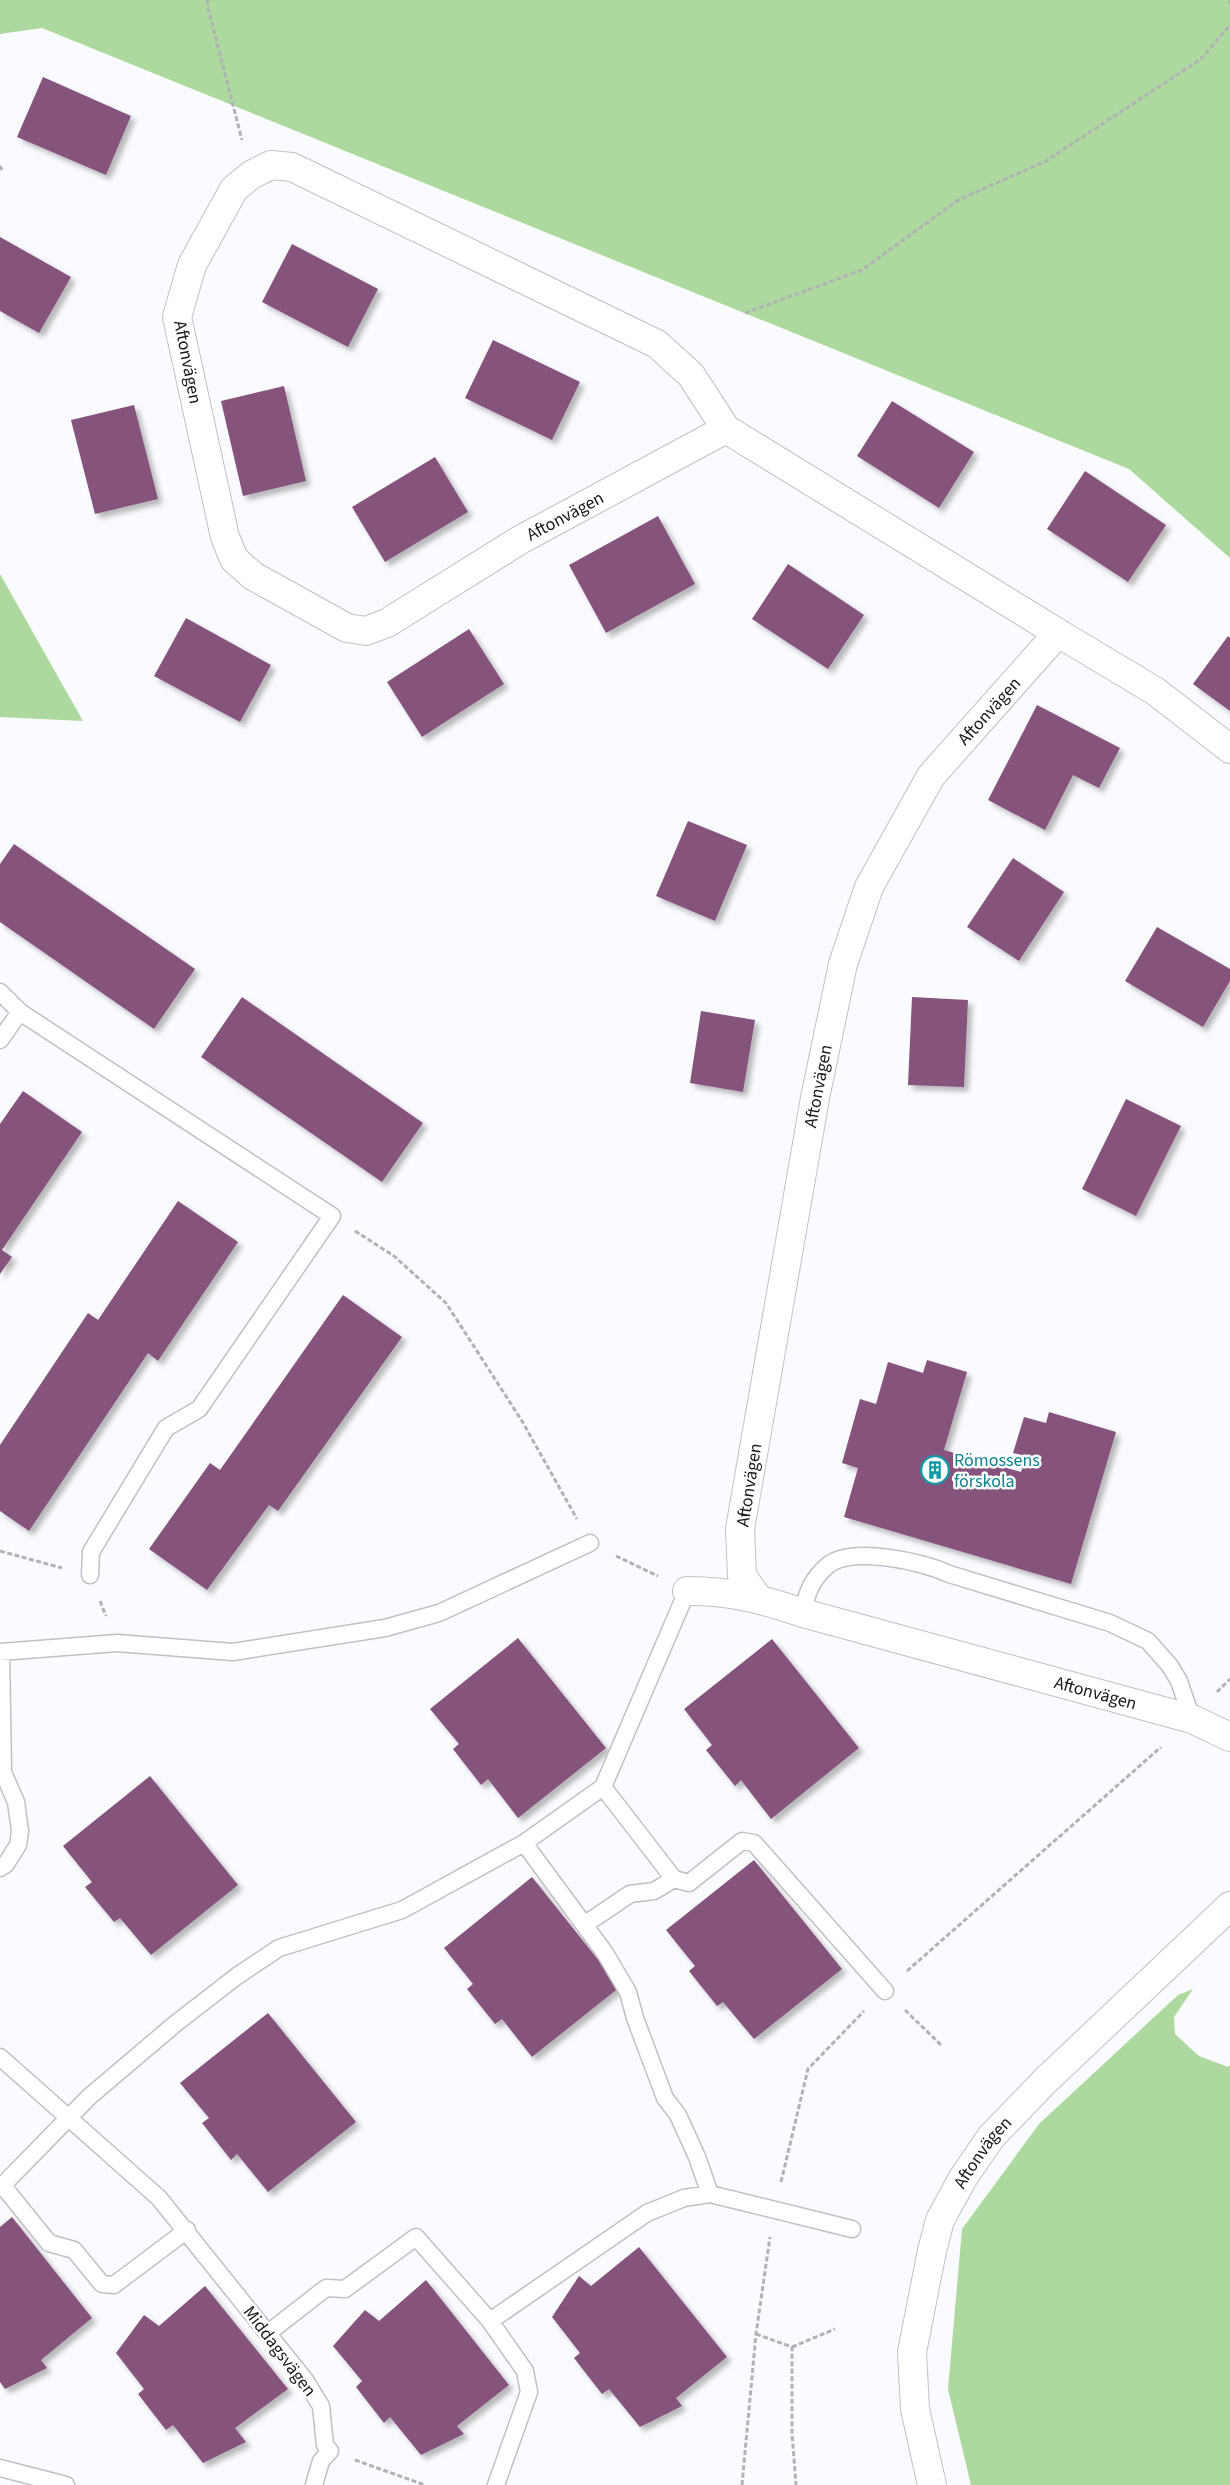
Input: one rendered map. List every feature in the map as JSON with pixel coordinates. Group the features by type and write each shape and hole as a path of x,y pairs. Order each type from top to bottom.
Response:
{"street":[{"name":"Aftonvägen","path":"726,429 520,540 387,623 366,631 347,628 253,576 234,559 225,537 177,317 192,266 202,244 234,189 251,174 271,166 292,168 656,344 691,375 726,429 1155,691 1230,749"},
{"name":"Aftonvägen","path":"757,1598 742,1576 740,1529 814,1098 843,964 869,887 931,776 1058,633"},
{"name":"Aftonvägen","path":"687,1591 720,1591 757,1598 802,1613 1192,1719 1230,1737"},
{"name":"Aftonvägen","path":"932,2485 915,2410 912,2352 940,2220 963,2178 991,2137 1045,2081 1230,1906"}],"lane":[{"path":"0,992 20,1012 332,1216 199,1409 166,1428 91,1552 90,1575"},
{"path":"0,1040 20,1012"},
{"path":"0,1868 6,1864 18,1845 20,1831 16,1802 3,1772 1,1652 117,1643 233,1652 384,1628 439,1613 590,1543"},
{"path":"802,1613 807,1591 828,1565 851,1557 878,1556 932,1566 949,1574 1110,1623 1148,1641 1170,1666 1179,1681 1192,1719"},
{"path":"187,2230 114,2285 102,2284 74,2250 49,2242 2,2187 71,2119 90,2097 175,2024 238,1976 279,1948 402,1910 524,1843 603,1787 687,1591"},
{"path":"603,1787 674,1879 689,1883 742,1841 754,1843 885,1990"},
{"path":"524,1843 605,1953 628,1992 635,2018 665,2098 678,2115 697,2157 710,2194"},
{"path":"584,1925 630,1894 654,1891 674,1879"},
{"name":"Middagsvägen","path":"0,2057 159,2198 187,2230 305,2380 321,2406 325,2445 330,2451"},
{"path":"490,2321 647,2212 684,2198 710,2194 852,2229"},
{"path":"268,2333 326,2288 345,2290 416,2237 490,2321 525,2371 528,2392 496,2485"},
{"path":"314,2485 321,2461 330,2451"},
{"path":"0,2468 66,2485"}],"path":[{"path":"208,0 207,4 251,174"},
{"path":"745,314 862,270 958,200 1046,161 1201,58 1230,25"},
{"path":"332,1216 394,1256 446,1303 522,1421 590,1543 687,1591"},
{"path":"742,2485 756,2334 774,2210 808,2069 885,1990 1192,1719 1201,1707 1230,1679"},
{"path":"885,1990 942,2045"},
{"path":"756,2334 792,2347 835,2329"},
{"path":"792,2347 792,2433 796,2485"},
{"path":"330,2451 425,2485"}],"green space":[{"path":"0,0 1230,0 1230,558 1129,469 42,28 0,34"},
{"path":"0,574 83,721 0,717"},
{"path":"1193,1989 1174,2017 1175,2034 1199,2056 1228,2067 1230,2065 1230,2485 971,2485 948,2389 962,2229 1039,2124 1178,1995"}],"building":[{"path":"43,77 131,116 106,175 17,137"},
{"path":"0,237 71,277 39,333 0,311"},
{"path":"292,244 378,289 348,347 262,302"},
{"path":"493,340 580,382 552,440 465,398"},
{"path":"284,386 306,481 243,496 221,401"},
{"path":"892,401 974,452 939,508 857,456"},
{"path":"134,405 158,499 95,514 71,420"},
{"path":"435,457 468,512 385,562 352,507"},
{"path":"1085,471 1166,525 1128,582 1047,529"},
{"path":"658,516 695,584 606,633 569,565"},
{"path":"788,564 864,615 828,669 752,619"},
{"path":"186,618 271,665 240,722 154,676"},
{"path":"469,629 504,684 422,737 387,682"},
{"path":"1228,636 1230,638 1230,711 1193,684"},
{"path":"1037,705 1120,748 1099,788 1073,775 1045,830 988,800"},
{"path":"688,821 747,845 715,921 656,896"},
{"path":"14,844 195,969 154,1029 0,922 0,864"},
{"path":"1013,858 1064,892 1019,961 967,927"},
{"path":"1157,927 1230,969 1230,981 1203,1027 1125,981"},
{"path":"242,997 423,1123 382,1182 201,1057"},
{"path":"912,997 968,1000 964,1087 908,1085"},
{"path":"701,1011 755,1020 743,1092 690,1083"},
{"path":"23,1091 82,1132 2,1250 12,1257 0,1274 0,1124"},
{"path":"1126,1099 1181,1126 1136,1216 1082,1189"},
{"path":"178,1201 238,1242 158,1361 148,1353 29,1531 0,1511 0,1445 88,1313 98,1320"},
{"path":"343,1295 402,1337 278,1511 269,1505 207,1590 149,1549 210,1463 220,1470"},
{"name":"Römossens förskola","path":"927,1360 967,1372 944,1450 1021,1472 1026,1456 1013,1453 1024,1417 1046,1423 1049,1412 1116,1432 1071,1584 844,1517 858,1468 842,1463 860,1399 876,1404 888,1362 923,1373"},
{"path":"518,1638 606,1748 518,1818 488,1779 481,1785 453,1749 459,1744 430,1709"},
{"path":"772,1639 859,1748 771,1819 741,1780 735,1786 706,1750 712,1745 684,1709"},
{"path":"150,1776 238,1885 151,1955 120,1918 114,1922 85,1887 92,1882 63,1846"},
{"path":"754,1860 842,1969 754,2039 723,2002 717,2006 689,1971 695,1966 666,1930"},
{"path":"532,1877 620,1987 532,2057 502,2019 495,2024 467,1989 473,1984 444,1948"},
{"path":"268,2013 356,2122 268,2192 237,2154 231,2160 202,2123 209,2118 180,2083"},
{"path":"12,2217 92,2318 41,2360 47,2368 5,2389 0,2382 0,2227"},
{"path":"639,2247 727,2357 676,2398 682,2406 640,2427 609,2389 602,2394 574,2358 580,2353 552,2317 579,2276 591,2286"},
{"path":"426,2280 509,2385 457,2426 464,2434 421,2455 390,2417 384,2423 356,2387 362,2381 333,2346 365,2310 379,2321"},
{"path":"205,2286 288,2389 235,2428 246,2442 203,2463 173,2425 166,2430 138,2394 144,2389 116,2353 144,2315 159,2326"}],"place":[{"name":"Römossens förskola","path":"935,1470"}]}
